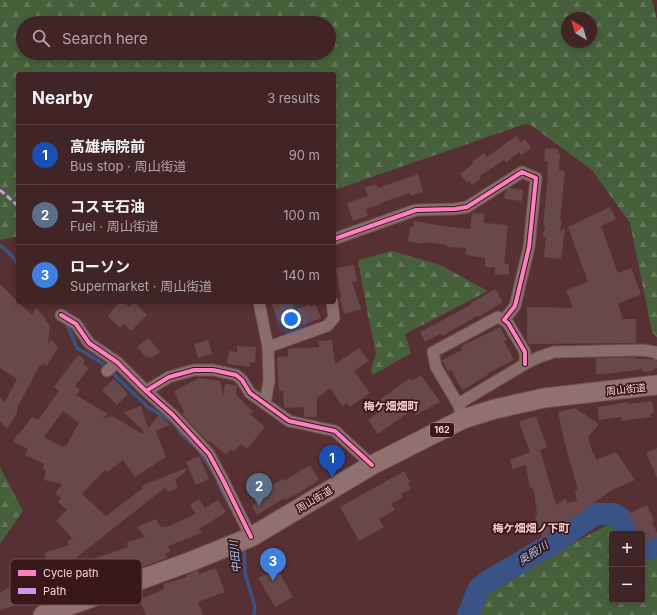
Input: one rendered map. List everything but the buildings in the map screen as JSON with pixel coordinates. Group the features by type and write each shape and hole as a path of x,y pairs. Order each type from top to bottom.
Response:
{"highway":[{"name":"周山街道","path":"142,579 246,539 461,412 495,409 544,398 657,385"},
{"name":"周山街道","path":"43,615 71,605"}],"street":[{"path":"336,238 416,210 455,209 467,206 522,172 536,178 529,247 515,306 504,320"},
{"path":"259,304 268,347 269,381 264,403"},
{"path":"268,347 327,326 334,318 332,304"},
{"path":"61,315 76,324 89,343 112,366 146,391 173,415 205,450 246,539"},
{"path":"525,364 525,352 508,323 498,318 433,352 436,368 461,412 525,364 554,352 643,350 655,352 657,354"},
{"path":"146,391 169,377 194,370 214,370 236,375 240,377 250,393 289,421 335,431 372,465"}],"green space":[{"path":"0,0 652,0 657,20 657,337 652,332 630,223 592,170 528,123 336,189 336,72 16,72 16,236 0,240"},
{"path":"392,251 440,265 488,291 405,334 411,353 373,375 371,370 376,353 358,260"},
{"path":"0,467 23,511 0,544"},
{"path":"610,524 614,531 609,531 609,603 645,603 645,554 657,554 657,615 467,615 473,603 497,582"}],"waterway":[{"name":"中田川","path":"0,245 16,261"},
{"name":"中田川","path":"68,327 77,348 102,363 148,407 174,423 181,434 196,447"},
{"name":"中田川","path":"200,452 212,470"},
{"name":"中田川","path":"218,483 231,508"},
{"name":"奥殿川","path":"468,615 479,588 493,578 550,545 596,514 614,514 620,518 626,531"},
{"name":"中田川","path":"244,547 245,573 255,607 254,615"},
{"name":"奥殿川","path":"645,549 657,547"}],"marked path":[{"path":"0,190 16,204"}],"cycle path":[{"path":"336,238 416,210 455,209 467,207 522,172 536,178 529,247 515,306 504,320 508,323 525,352 525,364"},
{"path":"61,315 76,324 89,343 117,362 146,391 169,377 194,370 213,370 236,375 242,380 250,393 289,421 335,431 372,465"},
{"path":"146,391 173,415 209,454 251,537"}],"place":[{"name":"高雄病院前","path":"332,478"},
{"name":"コスモ石油","path":"259,506"},
{"name":"ローソン","path":"273,581"}],"district":[{"name":"梅ケ畑畑町","path":"391,406"},
{"name":"梅ケ畑畑ノ下町","path":"531,528"}]}
